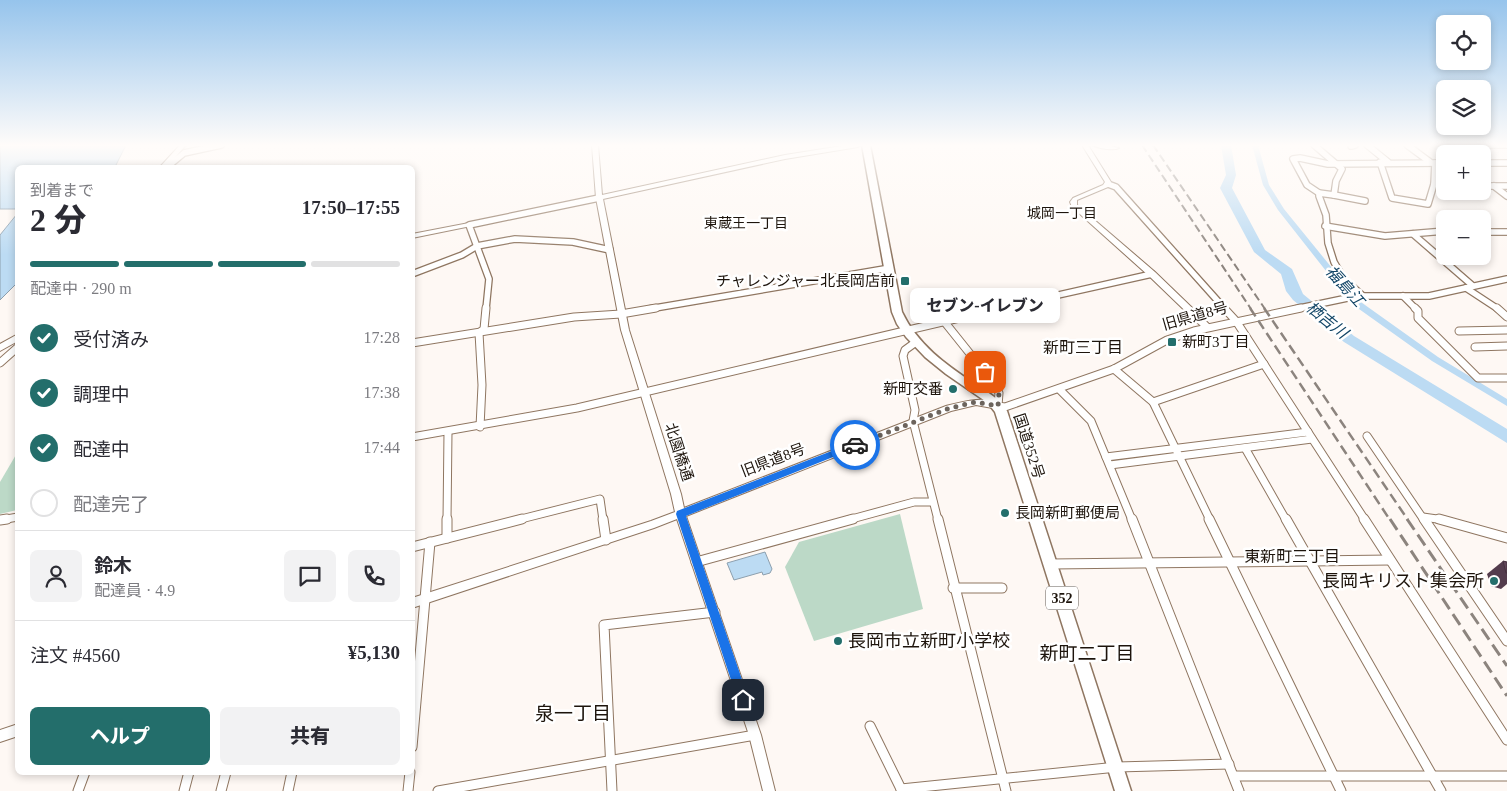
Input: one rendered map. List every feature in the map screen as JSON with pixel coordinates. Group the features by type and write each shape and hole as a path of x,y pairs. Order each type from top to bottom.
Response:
{"highway":[{"name":"国道352号","path":"873,182 897,312 905,329 916,342 949,371 998,406 1117,767 1123,791"}],"street":[{"name":"北園橋通","path":"598,182 599,198 621,314 676,494 680,514 715,612 755,735 769,791"},
{"path":"415,235 672,182"},
{"path":"1304,182 1318,193 1365,202"},
{"path":"1334,195 1336,182"},
{"path":"1387,182 1392,198 1428,204 1434,184"},
{"path":"1207,327 1152,274 1073,205 1073,201 1108,184 1120,191 1236,321 1507,740"},
{"path":"1494,186 1507,186"},
{"path":"1494,186 1507,196"},
{"path":"1318,193 1326,217 1325,226 1332,261 1360,296 1429,296 1507,279"},
{"path":"469,225 489,279 484,329 479,333"},
{"path":"1325,226 1385,236 1436,232"},
{"path":"1491,232 1507,232"},
{"path":"1413,234 1473,286"},
{"path":"415,273 462,255 477,246 515,239 573,242 610,250"},
{"path":"415,343 574,317 621,314 890,268"},
{"path":"415,437 480,428 644,393 943,320 1152,274"},
{"path":"1466,288 1490,302 1507,317"},
{"name":"旧県道8号","path":"415,602 680,514 950,408 976,402 1010,406 1114,369 1143,356 1167,340 1207,327 1360,296"},
{"path":"1403,296 1418,311 1418,318 1478,378 1507,378"},
{"path":"943,320 996,385 999,393 998,406"},
{"path":"1459,331 1507,330"},
{"path":"479,333 482,385 480,428"},
{"path":"0,348 15,338"},
{"path":"916,342 905,350 903,356 915,410 913,421 953,588 1006,791"},
{"path":"1475,347 1507,346"},
{"path":"0,363 15,349"},
{"path":"1153,402 1264,364"},
{"path":"1114,369 1153,402 1341,791"},
{"path":"1059,389 1091,421 1150,564 1239,791"},
{"path":"447,538 448,432"},
{"path":"1177,453 1245,448 1310,436"},
{"path":"1108,461 1310,436"},
{"path":"1367,436 1507,640"},
{"path":"1245,448 1441,791"},
{"path":"415,546 600,499 606,540"},
{"path":"696,562 914,502 933,502"},
{"path":"1423,517 1436,518 1507,538"},
{"path":"0,520 15,518"},
{"path":"415,719 424,635 424,600 430,542"},
{"path":"1051,564 1390,560"},
{"path":"953,588 1002,588"},
{"path":"612,791 604,625 715,612"},
{"path":"870,726 901,790 929,785 1004,780 1117,767 1229,764"},
{"path":"0,736 15,731"},
{"path":"438,791 755,735"},
{"path":"78,791 84,775"},
{"path":"184,791 188,775"},
{"path":"221,791 225,775"},
{"path":"288,791 291,775"},
{"path":"408,791 410,775"},
{"path":"1234,776 1507,776"}],"green space":[{"path":"15,456 15,510 0,514 0,482"},
{"path":"900,514 923,609 814,641 785,567 799,542"}],"water":[{"path":"0,182 15,182 15,209 0,209"},
{"path":"15,216 15,285 0,300 0,235"},
{"path":"765,552 772,569 770,573 763,575 762,572 734,580 727,563"}],"building":[{"path":"1503,561 1507,562 1507,573 1506,573"}],"waterway":[{"name":"栖吉川","path":"1228,182 1226,188 1260,252 1287,272 1293,291 1298,297 1349,339 1507,437"},
{"name":"福島江","path":"1265,182 1281,210 1355,302 1435,359 1507,403"}],"railway":[{"path":"1167,182 1251,309"},
{"path":"1178,182 1265,309"},
{"path":"1250,308 1390,520"},
{"path":"1264,308 1408,520"},
{"path":"1390,519 1507,696"},
{"path":"1407,519 1507,666"}],"way so far":[{"path":"855,445 913,421 964,404 976,402 998,406 999,393 996,385 985,372"}],"place":[{"name":"チャレンジャー北長岡店前","path":"905,281"},
{"name":"新町3丁目","path":"1172,342"},
{"name":"セブン-イレブン","path":"985,372"},
{"name":"新町交番","path":"953,389"},
{"name":"長岡新町郵便局","path":"1005,513"},
{"name":"長岡キリスト集会所","path":"1494,581"},
{"name":"長岡市立新町小学校","path":"838,641"}],"district":[{"name":"城岡一丁目","path":"1062,213"},
{"name":"東蔵王一丁目","path":"746,223"},
{"name":"新町三丁目","path":"1083,347"},
{"name":"東新町三丁目","path":"1292,556"},
{"name":"新町二丁目","path":"1087,653"},
{"name":"泉一丁目","path":"573,713"}],"route":[{"path":"743,700 715,612 680,514 855,445"}]}
